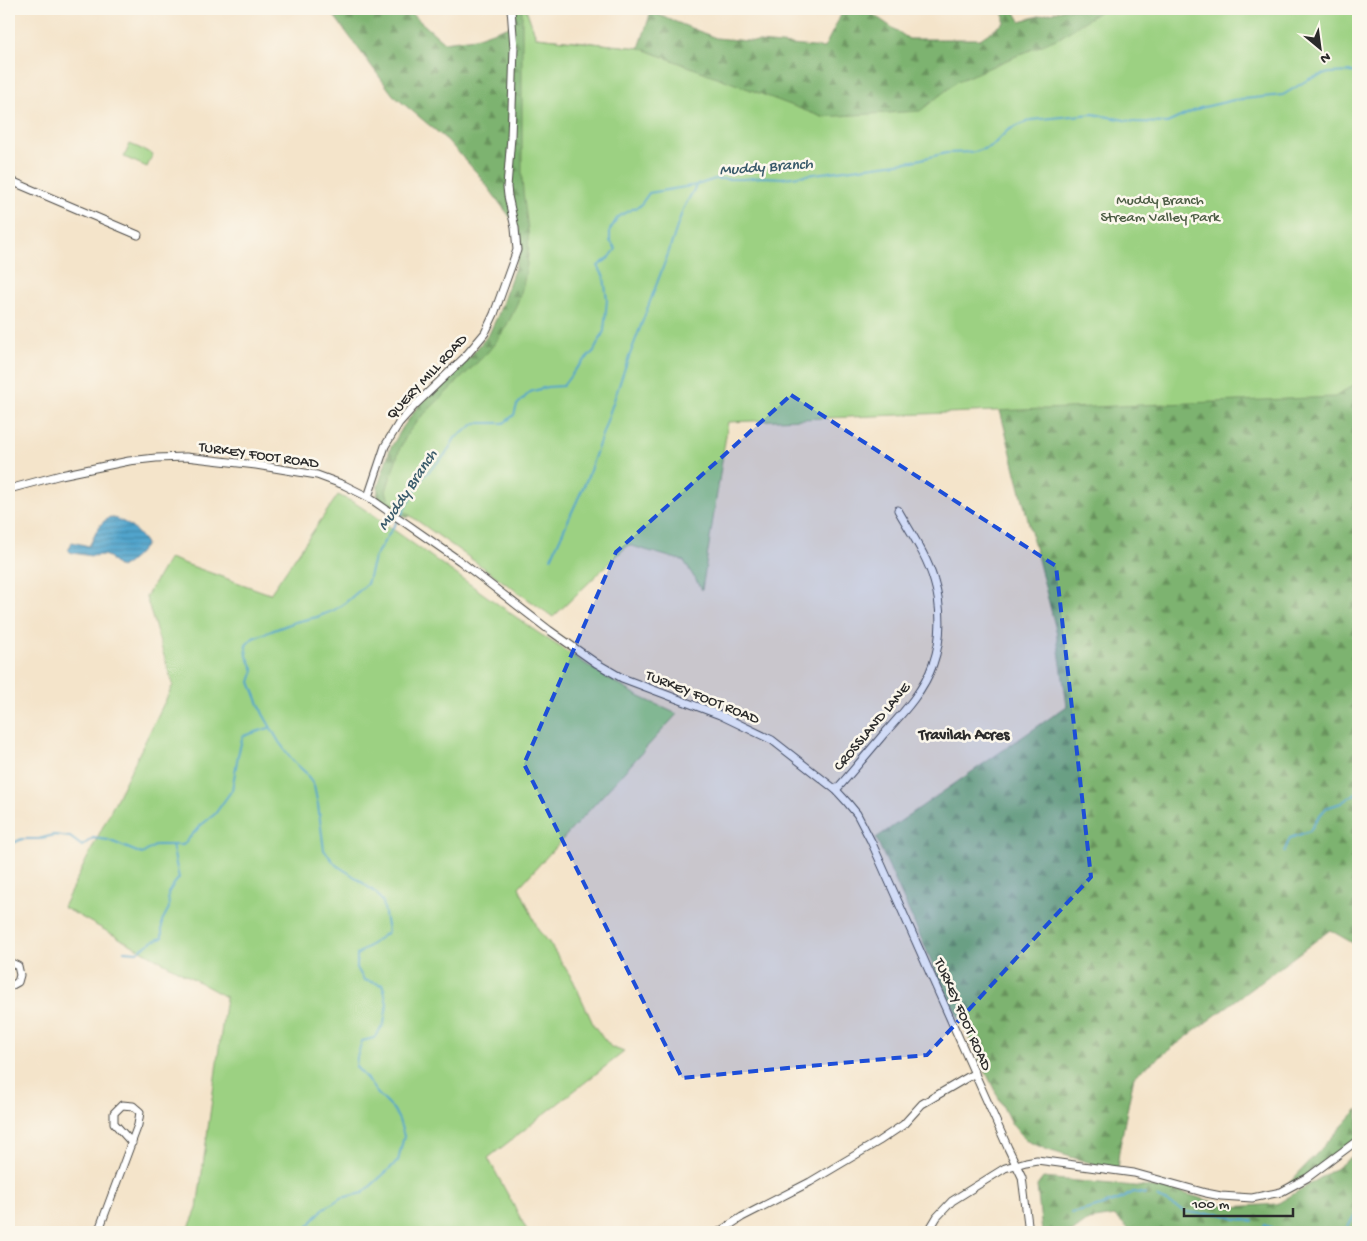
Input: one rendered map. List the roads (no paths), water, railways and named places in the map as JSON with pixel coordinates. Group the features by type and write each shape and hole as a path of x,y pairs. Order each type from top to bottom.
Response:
{"street":[{"name":"QUERY MILL ROAD","path":"368,497 385,446 399,423 464,358 485,333 494,314 517,250 507,187 514,48 512,9"},
{"path":"9,180 138,235"},
{"name":"TURKEY FOOT ROAD","path":"9,489 61,475 130,461 156,458 186,457 256,465 317,475 344,485 368,497 460,561 549,630 596,663 622,678 720,715 772,740 836,790 857,814 871,841 1022,1178 1030,1232"},
{"name":"CROSSLAND LANE","path":"836,790 908,708 923,686 937,653 941,615 934,580 927,561 898,510"},
{"path":"9,962 18,966 20,975 18,982 9,987"},
{"path":"719,1232 742,1217 810,1182 879,1141 904,1125 922,1104 975,1073"},
{"path":"94,1232 100,1227 132,1143 138,1125 140,1112 132,1106 122,1105 114,1113 114,1123 132,1143"},
{"path":"928,1232 937,1217 952,1201 998,1172 1016,1165 1038,1160 1134,1173 1206,1194 1252,1198 1281,1192 1301,1181 1358,1140"}],"water":[{"path":"110,517 130,526 145,542 146,545 138,555 121,568 109,557 103,555 91,556 68,551 72,542 89,546 99,526"}],"waterway":[{"name":"Muddy Branch","path":"400,517 424,476 446,454 455,438 476,423 504,423 514,415 517,405 530,392 547,387 563,386 575,370 594,351 604,331 607,300 604,277 598,266 610,257 616,249 610,241 610,230 618,217 640,206 649,193 697,185 715,179 784,178 913,161 946,153 975,152 992,146 1008,130 1031,120 1093,114 1135,122 1167,123 1200,108 1234,100 1283,95 1309,79 1329,73 1353,72 1358,75"},
{"path":"551,558 587,479 683,209 696,186"},
{"name":"Muddy Branch","path":"303,1232 323,1209 341,1198 363,1193 398,1161 404,1136 399,1120 394,1110 356,1067 362,1041 374,1038 384,1024 387,1004 383,985 364,980 357,968 357,955 388,932 383,902 376,893 336,865 324,850 314,786 306,773 293,761 279,742 263,714 250,682 254,670 247,656 246,645 253,638 295,622 317,617 334,610 346,602 367,584 374,558 397,521"},
{"path":"9,845 22,839 39,839 54,835 70,837 82,846 93,838 108,840 142,854 156,845 183,845 200,826 215,814 232,790 243,736 269,728"},
{"path":"1284,852 1290,838 1310,831 1326,808 1341,803 1358,792"},
{"path":"124,951 137,952 153,941 162,938 162,921 169,908 168,893 179,878 172,845"},
{"path":"1071,1213 1103,1205 1134,1192 1145,1194"},
{"path":"1157,1197 1186,1212 1218,1213 1236,1219 1253,1221"},
{"path":"1344,1232 1358,1210"},
{"path":"1264,1225 1278,1230 1321,1229 1327,1232"}],"district":[{"name":"Travilah Acres","path":"964,733"}],"park label":[{"name":"Muddy Branch Stream Valley Park","path":"1160,208"}]}
